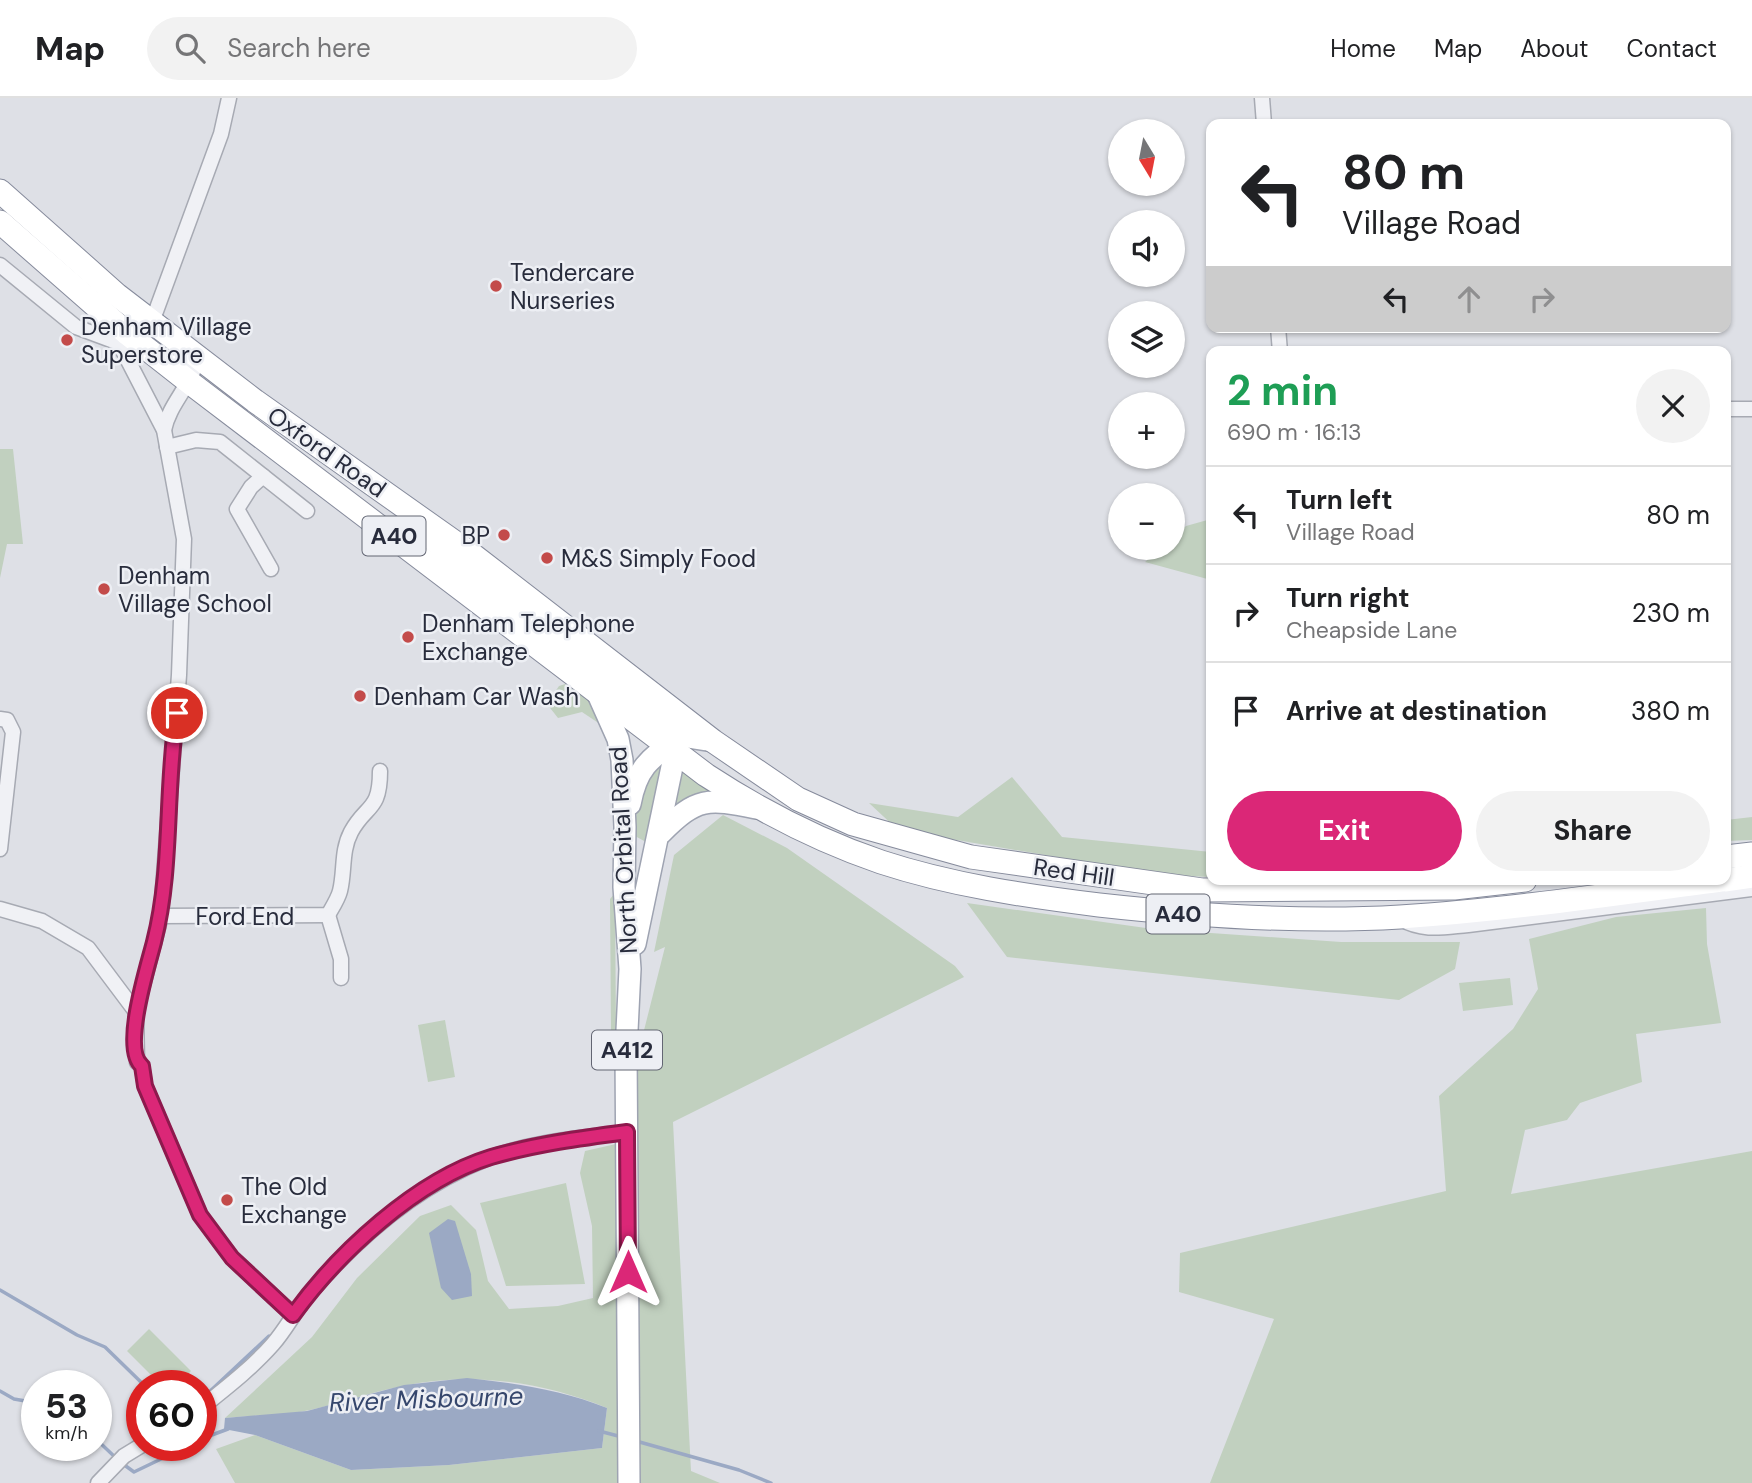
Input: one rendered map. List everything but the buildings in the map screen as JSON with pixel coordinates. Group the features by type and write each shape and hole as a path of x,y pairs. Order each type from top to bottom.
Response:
{"highway":[{"name":"Oxford Road","path":"0,191 152,322 278,418 474,556 662,703"},
{"name":"Oxford Road","path":"0,222 128,334 597,692"},
{"name":"A40","path":"597,692 669,745"},
{"name":"Red Hill","path":"662,703 798,799 853,824 971,857 1202,890 1454,888 1481,885"},
{"name":"Red Hill","path":"669,745 756,808 881,862 963,884 1048,899 1182,914 1277,918 1398,917 1503,908 1684,885"},
{"path":"1731,856 1752,854"},
{"name":"Red Hill","path":"1731,879 1752,876"}],"main road":[{"path":"373,485 464,568 665,722 669,745"},
{"name":"North Orbital Road","path":"597,692 606,729 622,760 625,834 624,887 630,969 627,1132 629,1483"},
{"path":"625,834 632,791 645,763 681,736 713,741"},
{"name":"North Orbital Road","path":"630,969 673,762 669,745"},
{"path":"658,842 688,808 708,802 756,808"}],"street":[{"path":"164,430 167,415 189,382 194,369 152,322 221,134 229,98"},
{"path":"1262,98 1264,119"},
{"path":"0,265 76,327 119,343 164,430 184,539 179,676 161,916 136,1012 137,1062 142,1066 145,1086 200,1215 232,1258 293,1315"},
{"path":"1731,409 1752,409"},
{"path":"167,447 196,440 220,442 307,511"},
{"path":"263,476 251,487 237,509 271,569"},
{"path":"0,719 8,720 13,732 0,849"},
{"name":"Ford End","path":"341,978 341,959 328,915 340,892 342,861 351,831 373,808 380,791 380,771"},
{"path":"625,834 658,842"},
{"path":"624,887 649,881"},
{"name":"Red Hill","path":"1398,917 1414,926 1428,929 1752,889"},
{"path":"0,909 42,921 88,948 136,1012"},
{"name":"Ford End","path":"161,916 328,915"},
{"path":"217,1395 256,1363 308,1294 393,1212 453,1174 488,1158 553,1142 627,1132"},
{"path":"98,1483 126,1455"}],"green space":[{"path":"0,449 13,449 23,544 7,544 0,578"},
{"path":"1206,520 1206,579 1145,562 1185,560 1185,527"},
{"path":"565,684 591,702 600,724 582,712 558,718 547,704 559,686"},
{"path":"664,753 646,842 635,836 639,801"},
{"path":"682,764 727,797 670,818"},
{"path":"1012,777 1062,837 1206,851 1206,877 1162,875 898,830 869,803 958,817"},
{"path":"723,815 787,848 955,966 964,977 673,1122 691,1471 720,1483 641,1483 631,1082 665,947 654,952 674,855"},
{"path":"1752,817 1752,840 1731,841 1731,819"},
{"path":"615,893 616,1031 611,1033 610,899"},
{"path":"967,903 1153,929 1341,942 1460,942 1455,969 1399,1000 1007,957"},
{"path":"1706,908 1707,944 1721,1023 1636,1034 1642,1082 1580,1103 1567,1120 1525,1130 1511,1194 1752,1151 1752,1483 1210,1483 1274,1319 1179,1292 1180,1253 1446,1191 1439,1096 1513,1029 1538,989 1529,939 1616,917"},
{"path":"1510,978 1513,1005 1463,1011 1459,983"},
{"path":"445,1020 455,1077 428,1082 418,1025"},
{"path":"622,1120 627,1483 235,1483 217,1449 255,1435 351,1470 449,1465 602,1448 607,1408 558,1391 506,1382 454,1379 428,1382 391,1388 300,1412 225,1418 312,1337 357,1278 420,1216 451,1205 476,1230 488,1281 509,1309 558,1306 593,1298 592,1226 580,1173 585,1151 616,1144"},
{"path":"566,1183 585,1284 506,1286 480,1203"},
{"path":"149,1329 190,1370 146,1370 127,1351"}],"water":[{"path":"448,1219 455,1221 471,1274 472,1296 452,1300 441,1288 429,1233"},
{"path":"467,1378 538,1388 607,1408 602,1448 449,1465 351,1470 255,1435 224,1429 225,1418 307,1411 404,1385"}],"waterway":[{"path":"0,1290 77,1335 105,1347 129,1370"},
{"path":"217,1385 269,1336"},
{"name":"River Misbourne","path":"0,1391 21,1400"},
{"name":"River Misbourne","path":"217,1433 228,1429"},
{"name":"River Misbourne","path":"599,1431 622,1437"},
{"name":"River Misbourne","path":"636,1441 739,1470 771,1483"},
{"name":"River Misbourne","path":"112,1454 117,1459"},
{"name":"River Misbourne","path":"123,1464 134,1472 157,1461"}],"place":[{"name":"Tendercare Nurseries","path":"496,286"},
{"name":"Denham Village Superstore","path":"67,340"},
{"name":"BP","path":"504,535"},
{"name":"M&S Simply Food","path":"547,558"},
{"name":"Denham Village School","path":"104,589"},
{"name":"Denham Telephone Exchange","path":"408,637"},
{"name":"Denham Car Wash","path":"360,696"},
{"name":"The Old Exchange","path":"227,1200"}],"route":[{"path":"177,713 173,737 161,916 136,1012 134,1050 137,1062 142,1066 145,1086 200,1215 232,1258 293,1315 308,1294 343,1257 393,1212 453,1174 488,1158 553,1142 627,1132 628,1272"}]}
